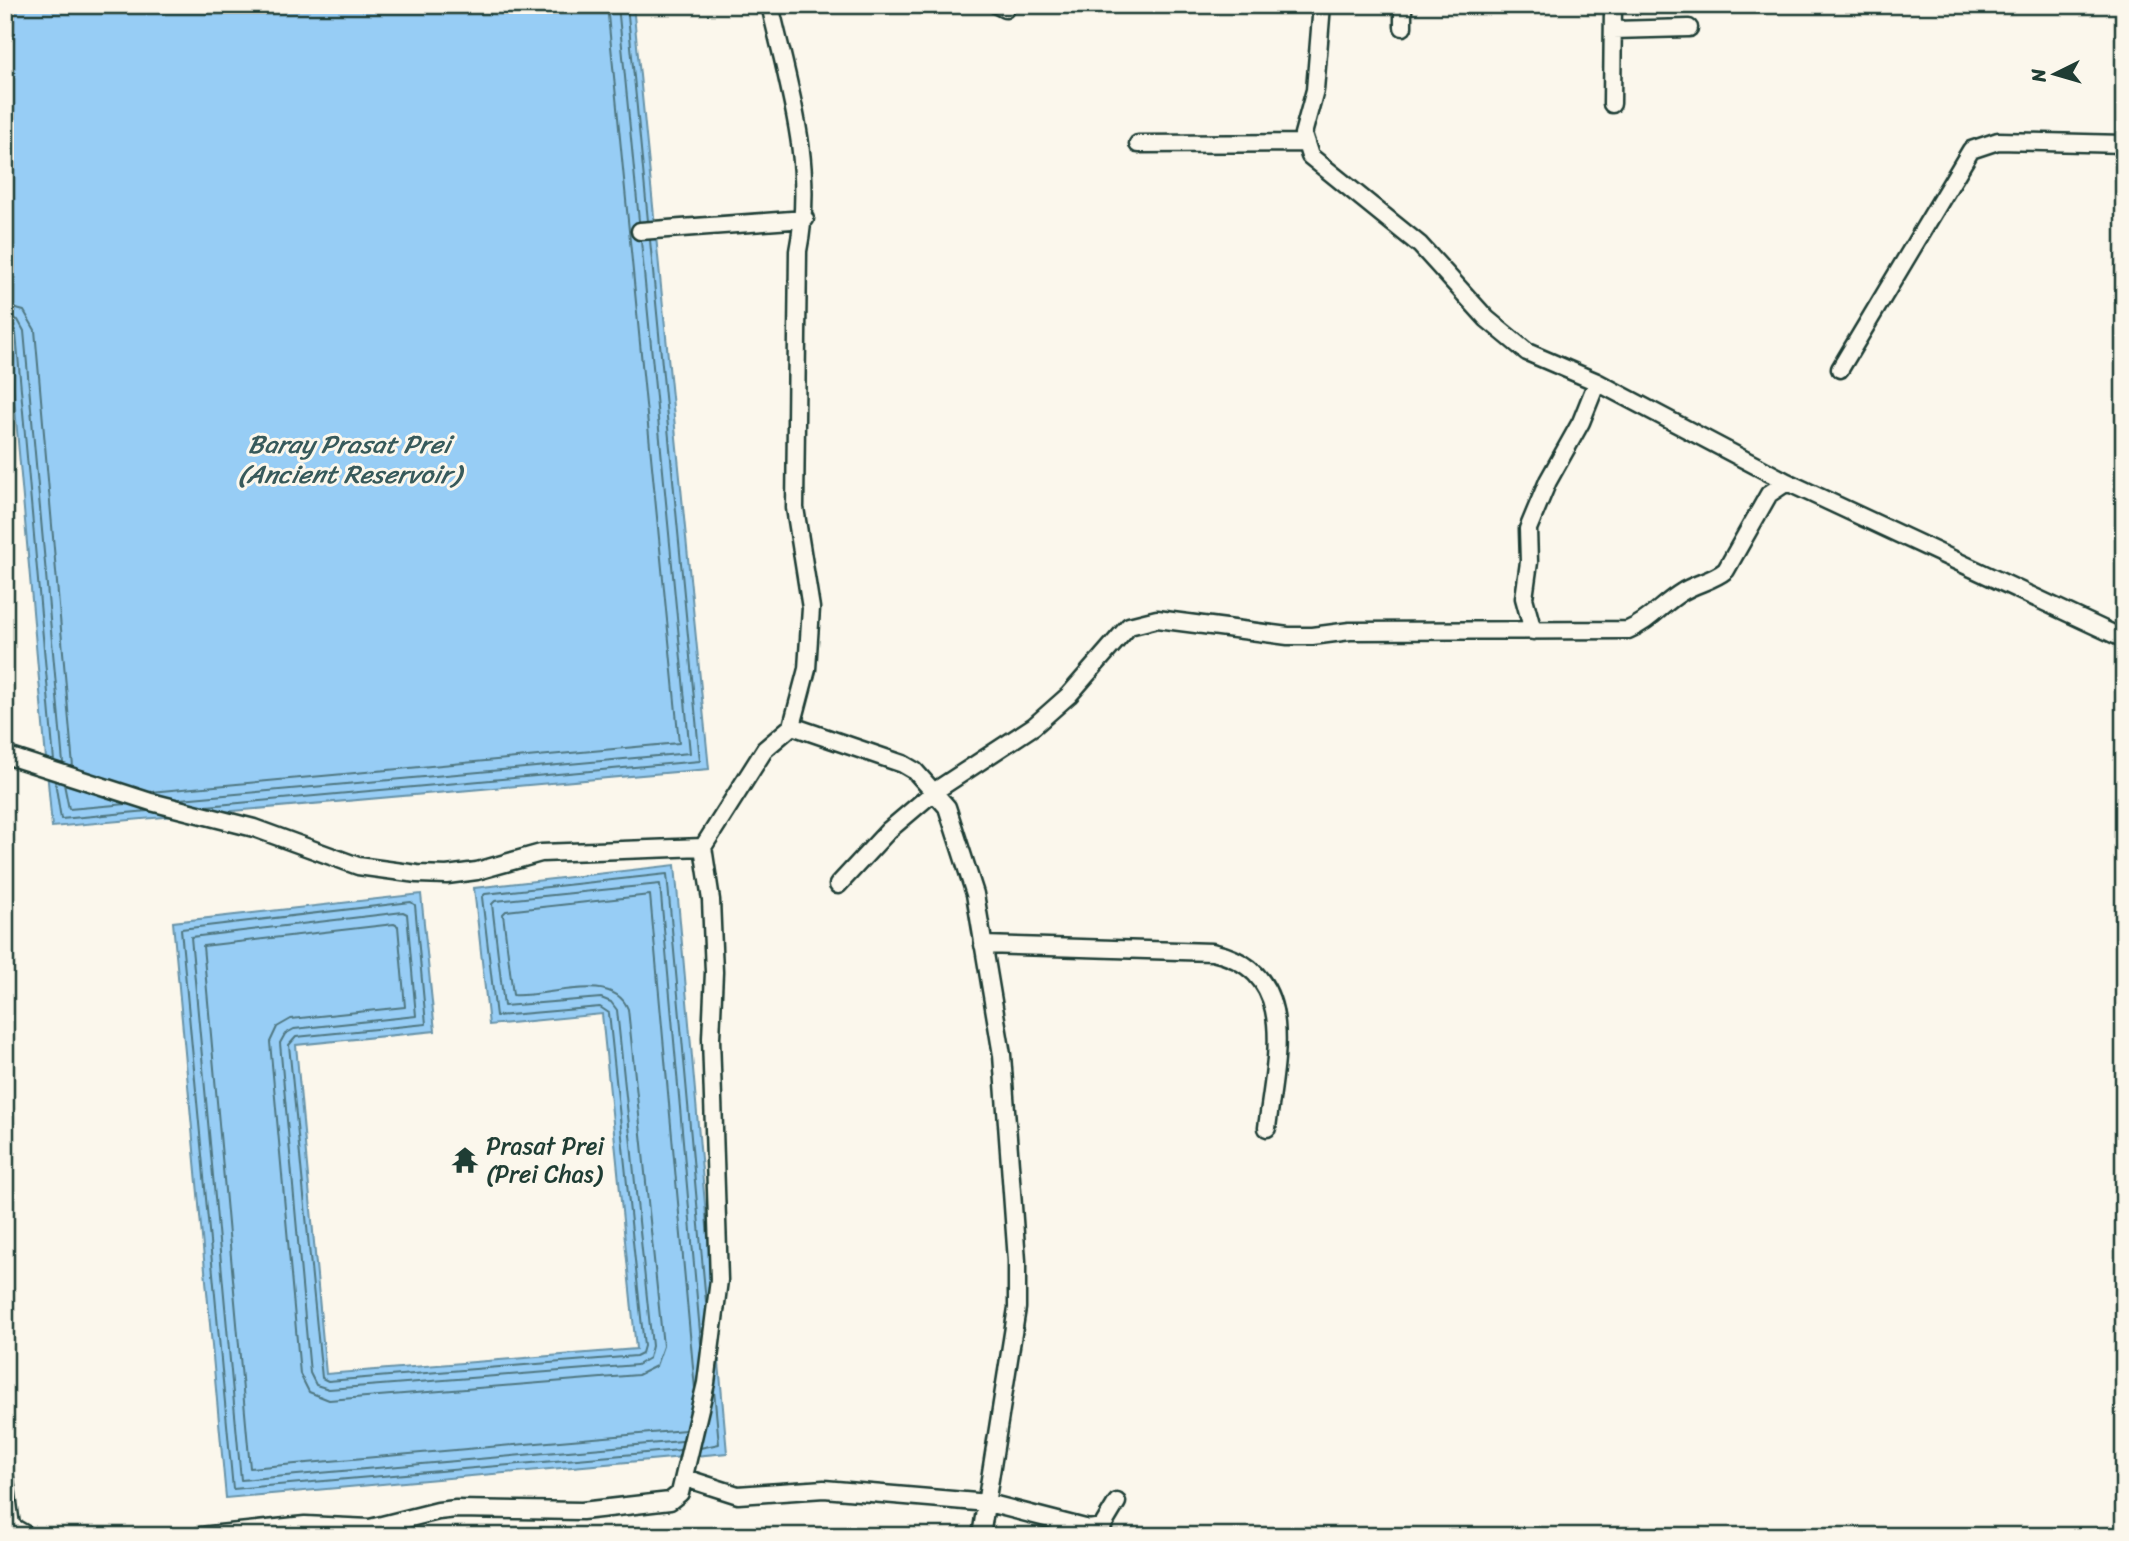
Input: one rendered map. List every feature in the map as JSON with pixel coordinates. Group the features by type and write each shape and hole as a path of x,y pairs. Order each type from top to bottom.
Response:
{"street":[{"path":"200,1536 370,1528 438,1510 582,1511 670,1501 680,1493 706,1383 719,1280 711,1038 714,972 711,900 704,847 765,749 792,726 807,669 811,608 795,508 799,251 805,219 804,153 770,5"},
{"path":"1322,5 1315,90 1303,134 1310,156 1420,245 1487,319 1527,352 1597,382 1787,482 2124,639"},
{"path":"1403,27 1404,5"},
{"path":"1612,104 1613,5"},
{"path":"1613,30 1689,28"},
{"path":"1840,369 1971,150 1998,141 2124,144"},
{"path":"1138,144 1306,143"},
{"path":"640,231 805,219"},
{"path":"1533,631 1524,598 1529,562 1528,529 1548,481 1581,422 1597,382"},
{"path":"838,885 889,830 935,791 1034,726 1069,695 1122,631 1140,622 1157,619 1288,636 1350,631 1614,632 1645,623 1681,592 1717,577 1726,570 1769,494 1787,482"},
{"path":"792,726 903,764 935,791 947,807 975,894 1002,1055 1017,1261 1017,1308 981,1536"},
{"path":"5,755 151,802 254,828 358,866 417,874 447,876 477,872 541,853 704,847"},
{"path":"983,945 1212,952 1234,956 1252,968 1262,980 1276,1012 1276,1049 1267,1128"},
{"path":"685,1478 738,1495 824,1489 988,1503 1094,1529 1109,1519 1117,1502"},
{"path":"5,1479 11,1526 28,1536"}],"water":[{"name":"Baray Prasat Prei (Ancient Reservoir)","path":"5,5 633,5 709,769 52,827 5,294"},
{"path":"675,865 727,1453 226,1498 173,922 421,894 435,1031 296,1045 326,1374 636,1349 602,1014 489,1025 474,888"}],"place":[{"name":"Prasat Prei (Prei Chas)","path":"465,1160"}]}
